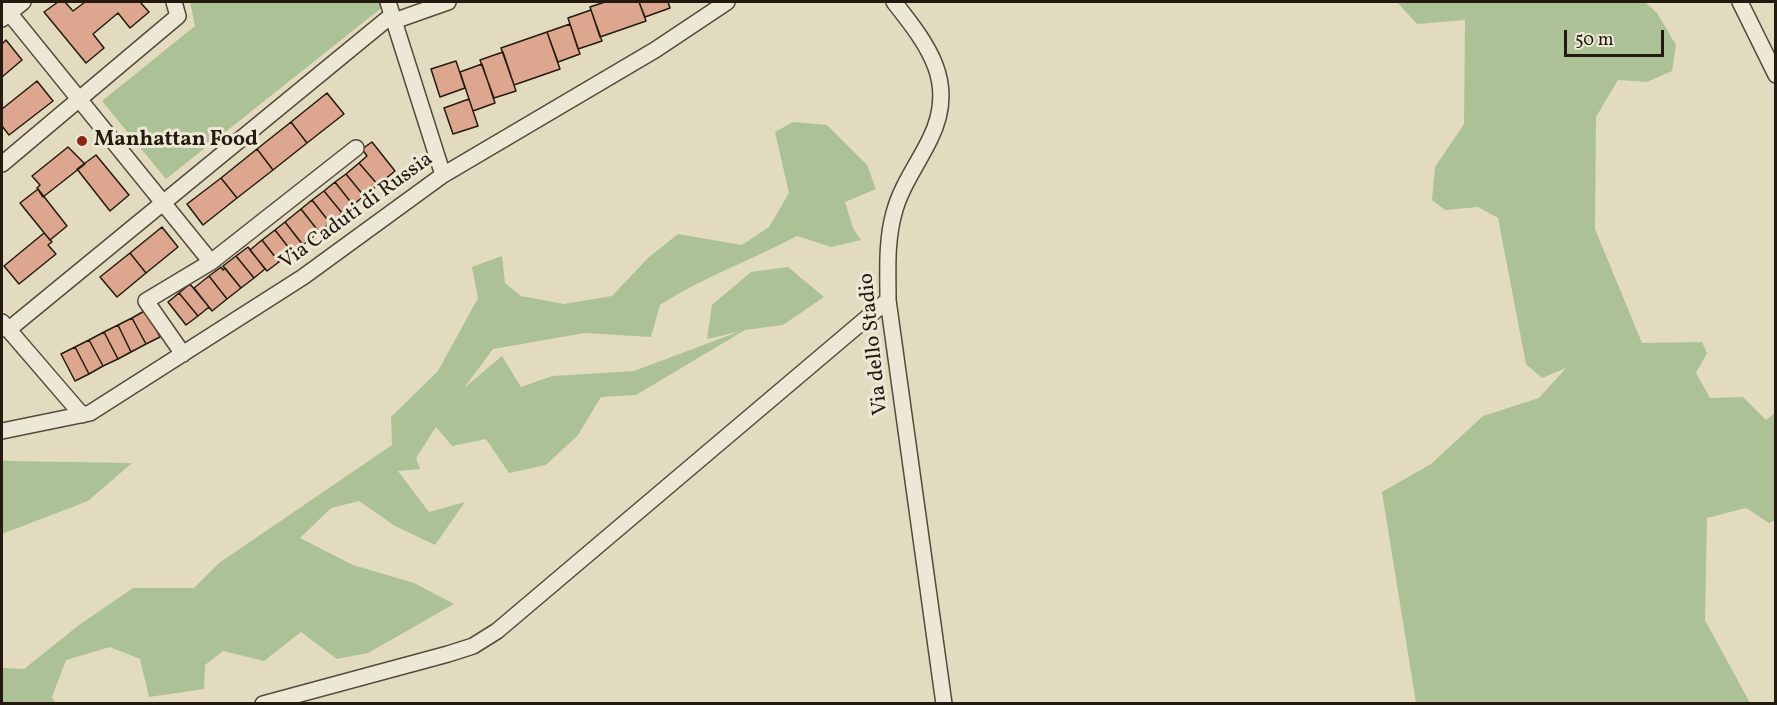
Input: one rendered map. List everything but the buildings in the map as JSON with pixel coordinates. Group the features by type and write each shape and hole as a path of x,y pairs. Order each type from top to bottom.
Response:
{"street":[{"path":"23,2 4,12 80,99 211,262"},
{"path":"163,2 176,18"},
{"path":"2,164 176,18 178,16 174,2"},
{"path":"82,415 5,326 162,201 391,12 448,2"},
{"name":"Via Caduti di Russia","path":"2,431 90,413 303,277 443,175 655,50 727,2"},
{"name":"Via dello Stadio","path":"894,2 935,64 943,86 939,117 931,138 904,184 894,212 888,242 888,300 944,704"},
{"path":"1740,2 1776,75"},
{"path":"391,12 443,175"},
{"path":"183,354 146,301 211,262 356,148"},
{"path":"263,704 448,654 472,646 496,631 888,300"}],"green space":[{"path":"190,2 381,2 384,6 166,179 102,101 195,26"},
{"path":"1397,2 1645,2 1657,13 1676,45 1672,71 1647,82 1618,80 1596,117 1595,229 1642,343 1702,342 1707,353 1696,373 1710,398 1743,397 1766,420 1775,413 1775,520 1769,523 1746,508 1707,518 1705,620 1750,703 1416,703 1382,492 1431,464 1483,416 1539,398 1566,368 1542,378 1526,364 1498,218 1478,207 1445,210 1432,200 1435,167 1464,124 1465,20 1417,24"},
{"path":"793,122 827,125 867,165 876,189 845,202 853,228 861,240 831,247 797,236 693,286 660,305 651,337 585,333 493,349 464,388 502,356 521,387 552,376 634,371 738,332 707,339 712,305 751,272 788,267 824,297 783,325 745,330 636,395 601,397 578,435 546,465 509,473 486,439 452,446 436,427 416,458 420,469 398,471 429,512 465,502 435,545 395,526 359,501 331,508 300,538 353,565 414,583 454,604 368,653 337,659 301,632 264,661 223,651 205,665 204,689 149,697 140,659 110,647 66,660 52,697 55,703 2,703 2,668 24,669 79,625 133,588 194,588 219,563 392,445 391,417 438,371 478,298 472,267 502,256 505,283 521,296 564,304 612,296 649,257 678,234 742,245 769,227 789,193 775,132"},
{"path":"2,460 132,463 88,501 2,534"}],"place":[{"name":"Manhattan Food","path":"82,141"}]}
